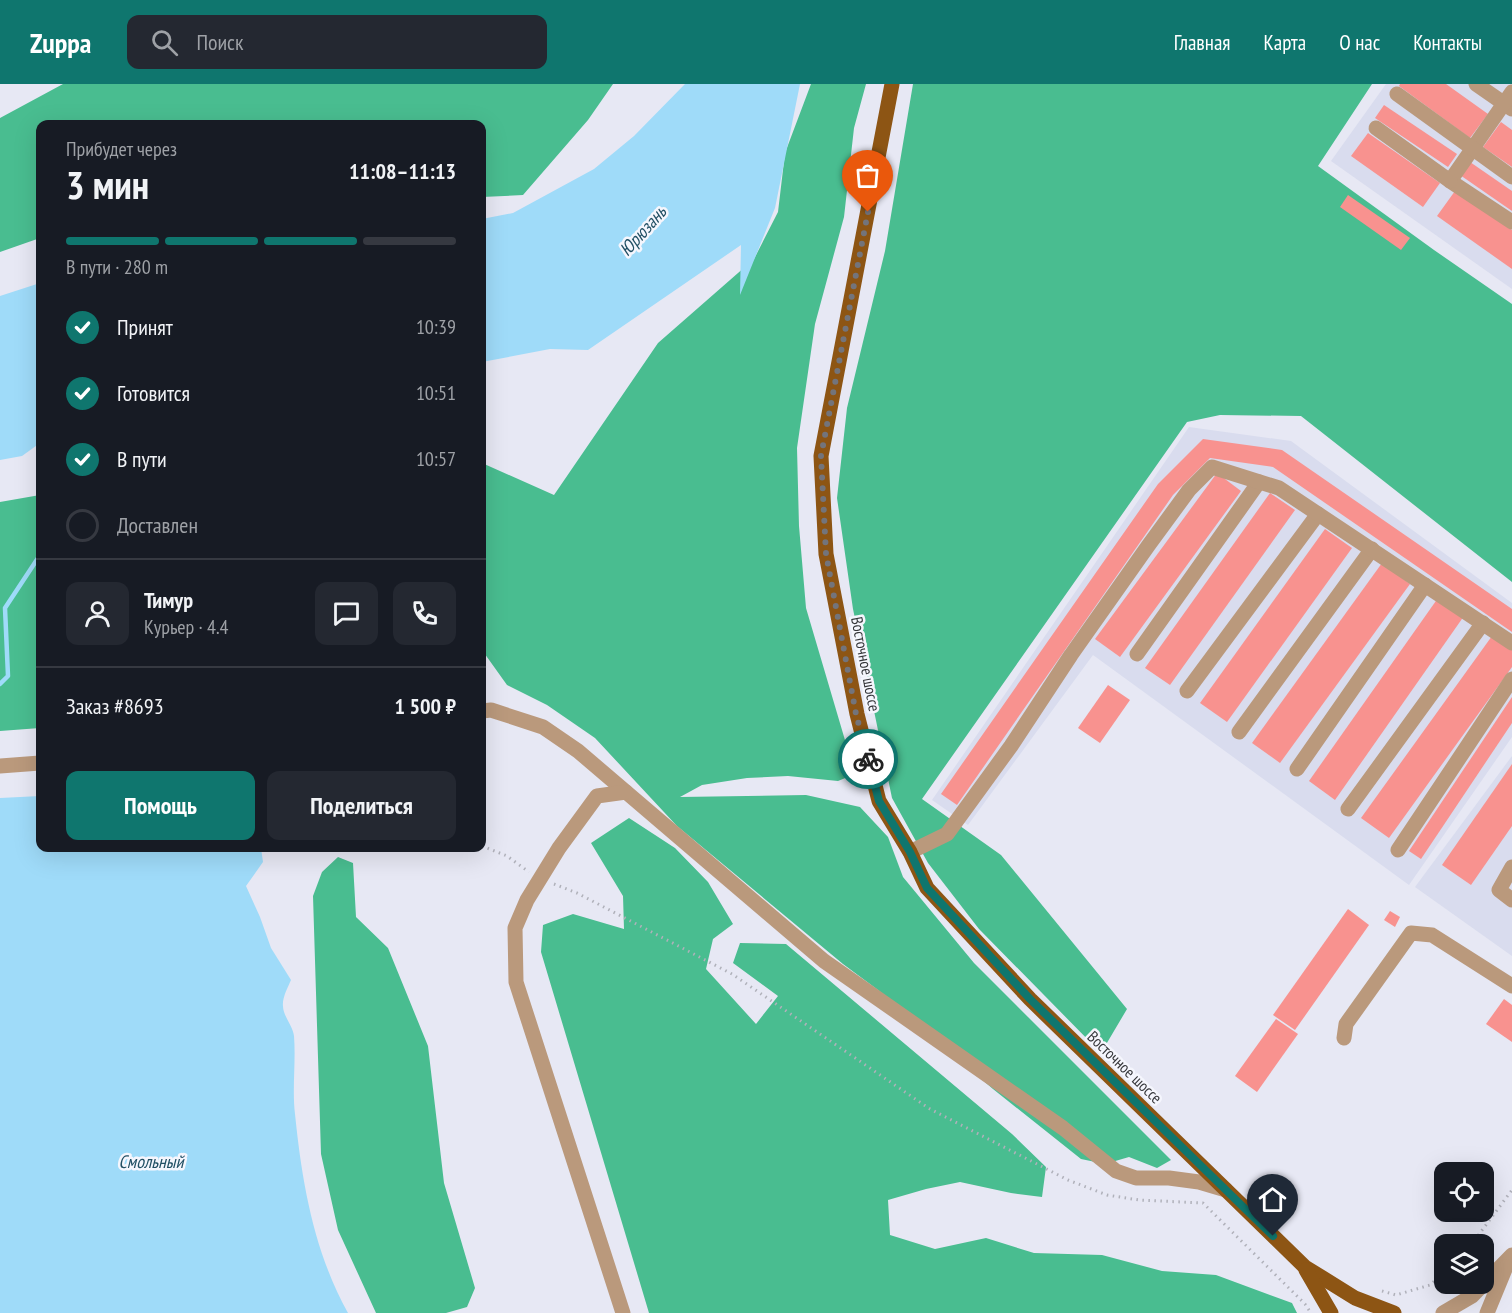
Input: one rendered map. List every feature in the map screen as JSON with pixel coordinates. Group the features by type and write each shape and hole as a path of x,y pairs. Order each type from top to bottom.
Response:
{"main road":[{"name":"Восточное шоссе","path":"892,84 821,456 826,554 856,714 879,801 910,852 927,888 1030,999 1305,1267 1354,1298 1394,1313"},
{"name":"Восточное шоссе","path":"1305,1267 1330,1313"}],"street":[{"path":"1450,180 1509,101 1476,84"},
{"path":"1397,94 1512,177"},
{"path":"1376,128 1512,222"},
{"path":"910,852 947,834 1189,490 1212,467 1279,488 1512,643"},
{"path":"1137,654 1259,482"},
{"path":"1187,691 1318,514"},
{"path":"1239,732 1372,549"},
{"path":"1297,769 1425,585"},
{"path":"1348,809 1483,623"},
{"path":"1398,850 1512,679"},
{"path":"486,711 491,710 543,727 578,751 824,961 1063,1128 1116,1171 1136,1178 1169,1178 1199,1182 1226,1190"},
{"path":"0,766 36,763"},
{"path":"623,1313 516,982 515,928 538,879 597,796 626,792"},
{"path":"1512,867 1499,890 1512,900"},
{"path":"1344,1038 1346,1024 1411,933 1432,934 1512,986"},
{"path":"1443,1313 1472,1296 1511,1257"},
{"path":"1487,1313 1511,1257"}],"path":[{"path":"486,847 507,855 538,879 577,893 732,974 930,1109 1068,1180 1107,1195 1139,1200 1203,1203 1305,1304 1311,1313"},
{"path":"1479,1234 1512,1190"},
{"path":"1376,1289 1396,1295 1430,1285 1434,1281"}],"shaded area":[{"path":"1386,84 1512,84 1512,289 1331,161"},
{"path":"1189,427 1291,441 1512,603 1512,737 1409,885 1093,655 968,825 932,800"},
{"path":"1512,756 1512,956 1415,887"}],"green space":[{"path":"63,84 613,84 588,120 523,195 486,197 486,120 36,120 36,239 0,252 0,118"},
{"path":"811,84 866,84 854,128 844,217 815,324 797,448 799,526 806,608 855,774 838,781 788,776 747,778 702,785 680,797 806,795 860,807 888,837 903,877 974,963 1171,1160 1157,1168 1129,1157 1105,1164 1081,1159 993,1089 878,990 843,964 677,826 595,738 547,705 507,685 486,656 486,465 554,495 658,343 754,259 778,212 785,153"},
{"path":"913,84 1372,84 1318,166 1512,304 1512,582 1301,416 1220,415 1187,422 922,799 1001,855 1127,1009 1101,1053 979,929 928,863 892,798 853,609 837,498 847,408 885,251"},
{"path":"36,496 36,728 0,731 0,502"},
{"path":"629,818 675,848 708,882 733,924 713,939 706,969 756,1024 778,996 733,963 740,943 786,944 1012,1134 1046,1167 1042,1197 960,1182 888,1200 890,1235 935,1249 986,1238 1034,1253 1102,1255 1162,1271 1216,1275 1292,1303 1297,1313 649,1313 541,952 543,925 573,914 624,929 623,896 591,843"},
{"path":"338,857 353,863 356,917 388,948 428,1046 444,1183 475,1288 467,1307 446,1313 376,1313 338,1230 321,1154 313,896 322,872"}],"water":[{"name":"Юрюзань","path":"685,84 800,84 775,208 740,295 741,245 588,350 550,349 486,361 486,218 513,213 594,169 634,136"},
{"path":"36,284 36,446 22,456 0,460 0,296"},
{"name":"Смольный","path":"36,796 36,852 262,852 263,862 246,886 271,948 291,980 284,996 283,1006 294,1036 294,1105 301,1166 318,1241 336,1290 348,1313 0,1313 0,798"}],"building":[{"path":"1400,84 1446,84 1488,114 1470,138 1399,86"},
{"path":"1384,105 1457,154 1448,167 1375,118"},
{"path":"1501,122 1512,130 1512,167 1483,147"},
{"path":"1368,133 1440,183 1423,207 1351,156"},
{"path":"1470,162 1512,191 1512,211 1460,175"},
{"path":"1455,191 1512,230 1512,269 1437,216"},
{"path":"1348,195 1410,238 1401,250 1340,207"},
{"path":"1203,439 1282,450 1512,609 1512,632 1273,467 1210,458 1173,495 957,805 941,794 1158,484"},
{"path":"1217,473 1241,491 1120,657 1095,639"},
{"path":"1270,493 1295,510 1170,685 1145,668"},
{"path":"1325,529 1352,548 1227,722 1200,703"},
{"path":"1382,563 1410,584 1280,763 1252,743"},
{"path":"1438,598 1464,616 1335,800 1309,781"},
{"path":"1492,636 1512,650 1512,667 1389,838 1361,818"},
{"path":"1108,685 1130,700 1100,743 1078,728"},
{"path":"1512,697 1512,723 1421,859 1409,851"},
{"path":"1512,764 1512,826 1471,885 1442,865"},
{"path":"1348,909 1369,925 1295,1030 1273,1015"},
{"path":"1390,911 1400,917 1395,927 1384,920"},
{"path":"1504,999 1512,1005 1512,1042 1486,1024"},
{"path":"1276,1019 1298,1034 1257,1092 1235,1076"}],"waterway":[{"name":"Смольный","path":"0,684 8,676 5,608 36,561"}],"way so far":[{"path":"868,212 821,456 826,554 856,714 868,759"}],"route":[{"path":"868,759 879,801 910,852 927,888 1030,999 1273,1236"}]}
